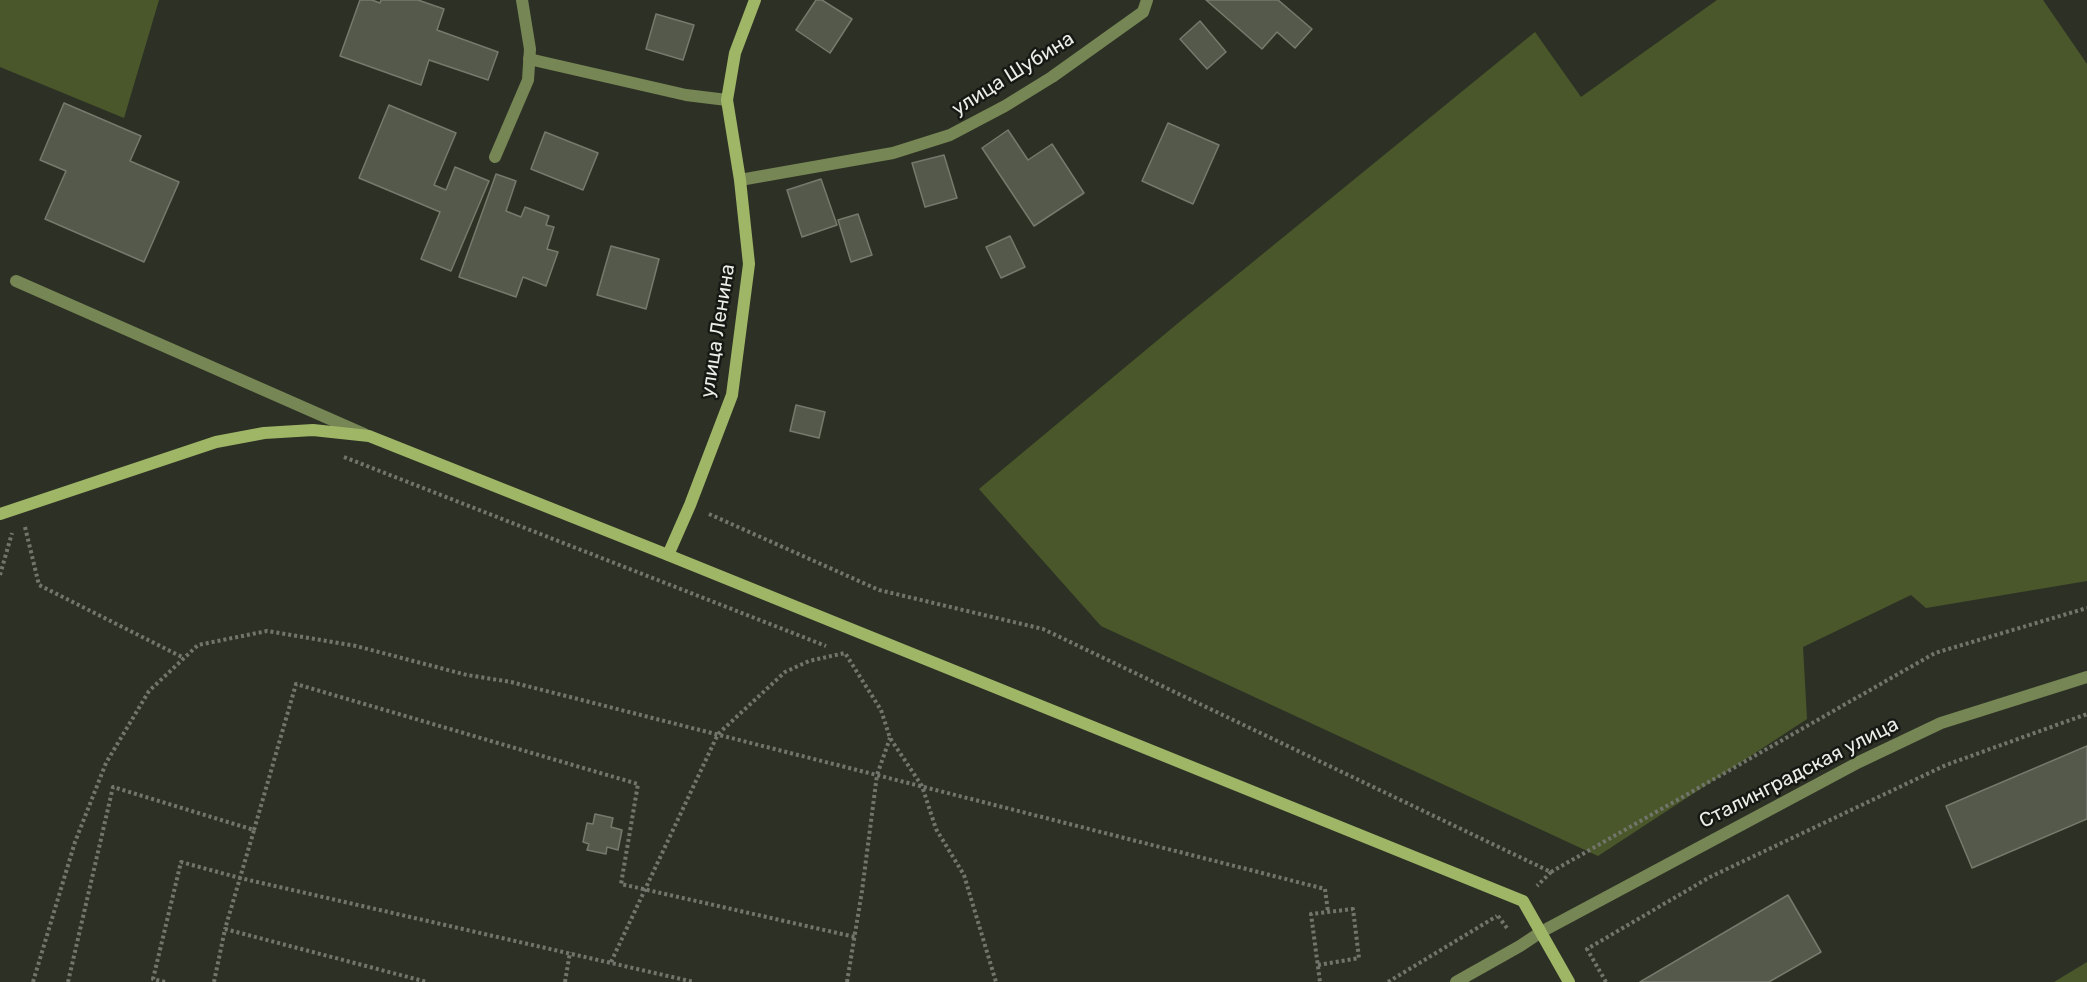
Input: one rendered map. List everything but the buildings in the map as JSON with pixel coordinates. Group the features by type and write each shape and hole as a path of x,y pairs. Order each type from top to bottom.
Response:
{"street":[{"path":"495,157 528,80 530,49 522,0"},
{"name":"улица Ленина","path":"668,555 690,505 732,395 749,264 740,180 727,100 735,53 755,0"},
{"name":"улица Шубина","path":"740,180 893,153 950,135 1005,106 1052,77 1143,12 1147,0"},
{"path":"529,59 686,95 727,100"},
{"path":"16,281 369,436 1523,901 1569,982"},
{"path":"0,514 216,442 264,433 313,430 369,436"},
{"name":"Сталинградская улица","path":"1456,982 1541,932 1859,762 1941,723 2087,677"}],"path":[{"path":"342,457 856,656"},
{"path":"690,505 879,590 1043,629 1551,872"},
{"path":"0,575 20,506"},
{"path":"20,506 39,585 184,658"},
{"path":"1388,982 1523,901 1551,872 1935,653 2087,609"},
{"path":"33,982 75,842 106,763 149,691 198,645 267,631 356,646 467,675 511,682 1325,889 1328,912"},
{"path":"611,962 718,734 785,672 809,661 845,653"},
{"path":"845,653 881,710 890,738 922,786 936,829 964,875 996,982"},
{"path":"214,982 225,928 296,684 638,784 621,884 855,937"},
{"path":"1606,982 1587,949 1710,877 1946,765 2087,714"},
{"path":"848,982 877,775 890,738"},
{"path":"68,982 113,787 254,830"},
{"path":"165,982 153,979 181,861 240,878 694,982"},
{"path":"1318,965 1359,958 1353,909 1311,914 1320,982"},
{"path":"1486,911 1497,916 1520,946"},
{"path":"225,928 427,982"},
{"path":"565,982 570,952"}],"green space":[{"path":"0,0 159,0 124,118 0,67"},
{"path":"1717,0 2043,0 2087,64 2087,581 1926,608 1911,595 1803,647 1807,719 1598,856 1101,626 979,489 1535,32 1581,97"},
{"path":"2087,962 2087,982 2054,982"}]}
